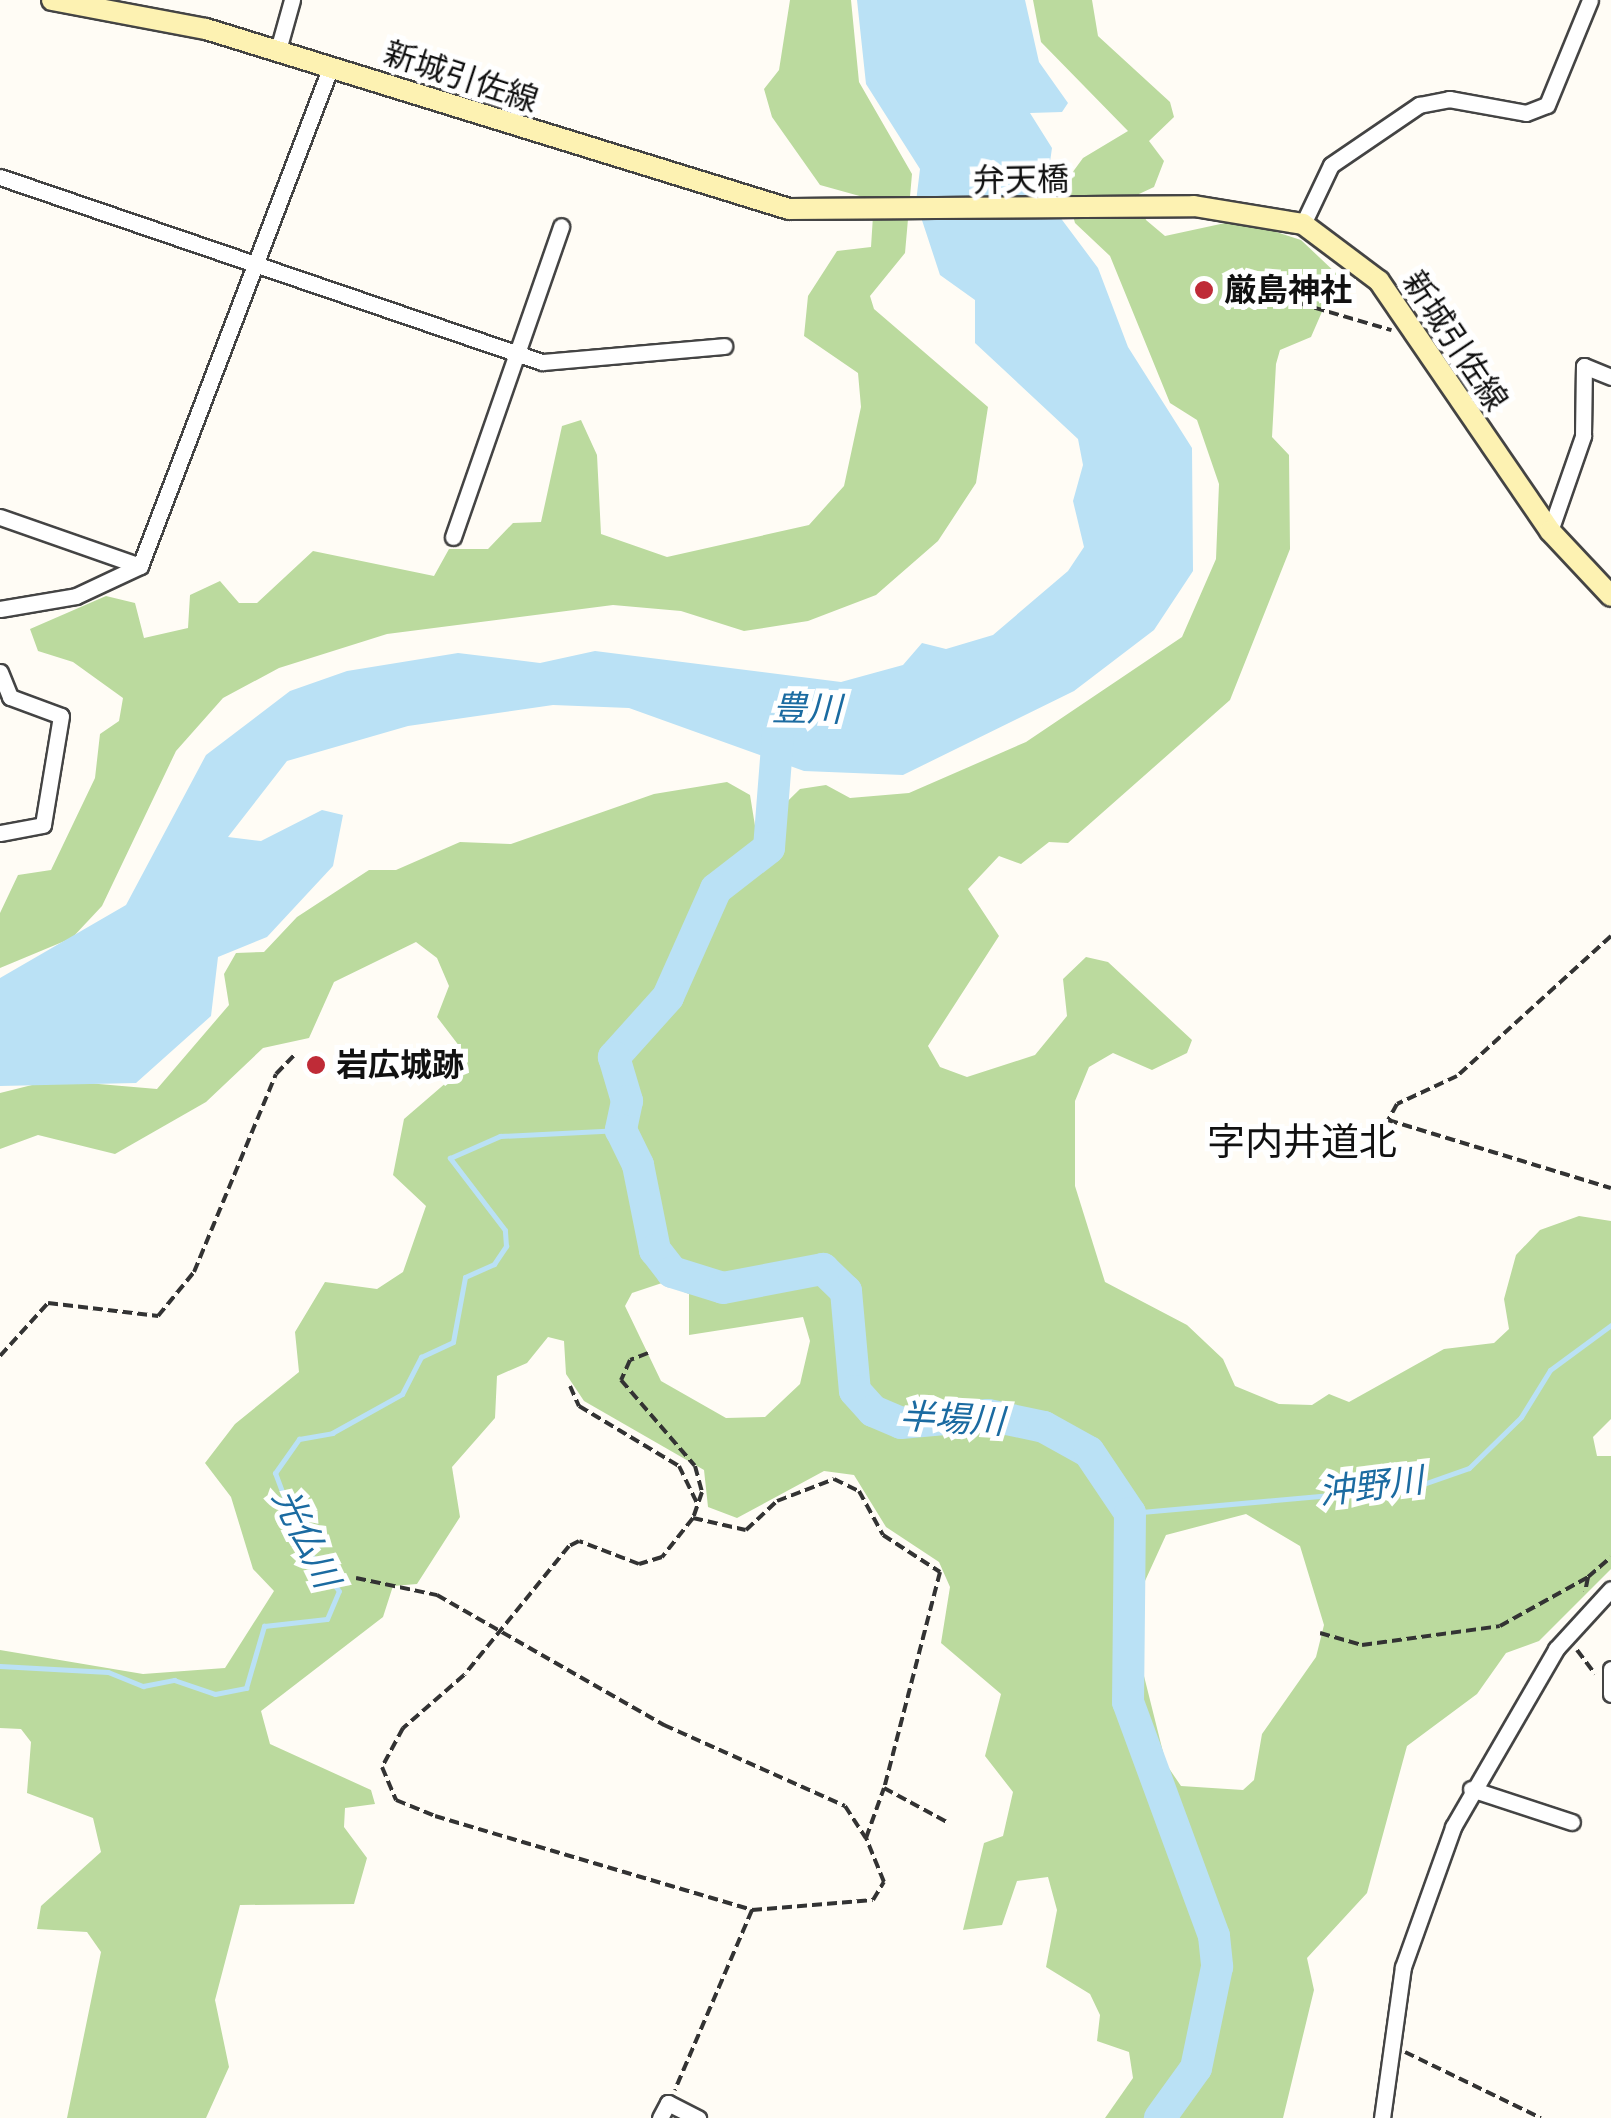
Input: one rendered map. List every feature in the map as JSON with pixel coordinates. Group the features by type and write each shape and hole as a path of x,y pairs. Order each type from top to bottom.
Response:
{"main road":[{"name":"新城引佐線","path":"52,0 278,50 705,188 850,215"},
{"name":"新城引佐線","path":"1194,206 1303,224 1378,280 1550,531 1611,596"},
{"name":"弁天橋","path":"850,215 1194,206"}],"street":[{"path":"278,50 292,0"},
{"path":"1303,224 1331,165 1419,105 1449,100 1526,113 1547,105 1590,0"},
{"path":"0,610 76,596 140,566 249,263 331,66"},
{"path":"0,177 542,362 724,346"},
{"path":"453,537 561,226"},
{"path":"1550,531 1583,436 1584,366 1611,377"},
{"path":"0,517 140,566"},
{"path":"0,672 10,697 61,716 43,825 0,833"},
{"path":"1382,2118 1403,1968 1471,1789 1580,1617 1611,1589"},
{"path":"1608,1689 1611,1669"},
{"path":"1471,1789 1572,1822"},
{"path":"664,2110 698,2118"}],"path":[{"path":"1256,291 1419,338"},
{"path":"1611,936 1457,1076 1397,1104 1388,1120 1448,1146 1611,1188"},
{"path":"0,1356 48,1303 158,1316 194,1272 276,1074 296,1053"},
{"path":"356,1578 437,1595 496,1634 664,1725 845,1806 866,1838 884,1882 872,1900 752,1910 730,1896 604,1872 396,1800 385,1784 386,1752 496,1634 569,1546 580,1542 639,1564 662,1556 693,1518 698,1508 695,1466 621,1380 630,1360 648,1352"},
{"path":"570,1386 579,1406 679,1466 698,1508"},
{"path":"693,1518 746,1530 777,1501 834,1478 859,1491 883,1535 940,1572 884,1788 866,1838"},
{"path":"1320,1633 1362,1646 1500,1626 1588,1577 1611,1558"},
{"path":"1588,1577 1577,1652 1608,1689"},
{"path":"884,1788 947,1822"},
{"path":"664,2110 752,1910"},
{"path":"1391,2047 1542,2118"}],"green space":[{"path":"790,0 851,0 859,82 912,174 905,253 870,296 874,309 988,407 976,483 938,541 876,595 808,621 744,631 681,611 613,605 387,634 279,668 223,698 176,751 102,906 72,938 0,968 0,913 18,875 51,870 95,778 100,734 119,721 123,698 73,662 38,651 30,629 106,596 135,603 144,638 188,628 190,595 220,581 239,603 257,603 313,551 434,576 449,549 488,549 513,523 541,522 562,426 581,420 597,455 601,534 667,557 809,525 844,486 861,407 858,373 804,336 808,296 837,251 871,247 874,200 820,185 772,117 764,89 779,70"},
{"path":"1033,0 1092,0 1098,36 1170,102 1174,117 1149,141 1164,161 1154,187 1139,194 1146,220 1165,236 1239,220 1301,240 1338,275 1311,337 1280,350 1276,364 1272,437 1289,455 1290,549 1230,700 1068,843 1049,842 1021,864 999,856 968,889 999,936 928,1046 940,1067 967,1077 1035,1055 1067,1016 1063,979 1086,957 1108,962 1192,1040 1187,1053 1152,1070 1113,1053 1089,1067 1075,1101 1075,1186 1105,1282 1187,1325 1223,1359 1235,1386 1279,1404 1312,1405 1329,1394 1349,1402 1444,1349 1494,1343 1509,1329 1504,1299 1516,1255 1540,1230 1579,1216 1611,1221 1611,1419 1593,1437 1597,1456 1611,1456 1611,1569 1539,1641 1506,1653 1477,1694 1407,1746 1367,1893 1307,1958 1314,1990 1283,2118 1105,2118 1133,2078 1129,2052 1097,2041 1100,2015 1090,1994 1046,1967 1057,1910 1048,1877 1017,1881 1002,1925 963,1930 984,1843 1003,1836 1013,1792 985,1756 1001,1694 941,1643 950,1587 939,1562 886,1527 854,1475 824,1471 737,1518 708,1507 704,1470 584,1401 566,1374 564,1341 548,1337 527,1363 497,1376 495,1418 452,1467 460,1517 417,1584 393,1586 383,1617 261,1711 270,1744 371,1790 375,1804 345,1808 344,1827 367,1858 354,1904 240,1905 215,2000 229,2067 206,2118 67,2118 101,1952 87,1932 37,1929 41,1906 101,1852 93,1818 27,1793 31,1742 21,1729 0,1728 0,1650 143,1674 225,1668 274,1591 253,1569 231,1497 205,1463 235,1424 299,1372 295,1332 325,1282 377,1289 403,1272 426,1206 393,1175 404,1119 462,1069 463,1051 437,1017 449,986 437,958 416,942 334,982 309,1038 263,1048 206,1102 115,1154 38,1135 0,1149 0,1093 52,1080 157,1089 229,1005 224,974 236,953 264,952 297,917 369,870 396,870 460,842 511,844 654,794 727,782 750,795 756,832 800,789 826,785 850,798 909,793 1026,742 1182,637 1216,559 1219,484 1197,420 1170,403 1110,256 1075,223 1064,184 1083,158 1128,131 1041,42","holes":["662,1283 689,1294 689,1335 803,1317 810,1341 800,1384 765,1417 726,1418 661,1381 625,1306 632,1293","1246,1514 1300,1546 1324,1625 1316,1657 1262,1734 1254,1780 1243,1790 1181,1786 1166,1764 1129,1616 1166,1535"]}],"water":[{"name":"豊川","path":"857,0 1025,0 1039,62 1068,103 1062,112 1030,113 1052,148 1045,197 1098,268 1128,347 1192,448 1193,571 1154,630 1074,691 903,775 804,771 629,708 553,705 408,726 287,761 228,837 261,841 322,810 343,815 333,866 267,937 218,957 211,1016 136,1083 0,1086 0,978 126,905 206,755 290,691 347,671 458,653 540,663 595,651 841,682 903,665 922,643 946,649 993,635 1068,571 1084,547 1073,501 1083,465 1078,439 975,343 975,300 940,275 916,202 920,169 866,84"}],"waterway":[{"name":"半場川","path":"779,721 769,848 716,889 668,997 614,1057 627,1101 621,1130 638,1165 655,1250 672,1272 723,1288 823,1269 846,1291 855,1391 873,1411 901,1423 988,1415 1044,1427 1089,1452 1130,1513 1128,1702 1214,1936 1217,1967 1196,2068 1160,2118"},
{"name":"光仏川","path":"0,1666 108,1672 143,1686 174,1680 215,1694 246,1688 264,1626 327,1619 339,1591 301,1542 275,1473 299,1439 332,1433 402,1394 421,1357 453,1342 465,1277 494,1264 506,1246 505,1230 450,1158 500,1136 621,1130"},
{"name":"沖野川","path":"1130,1513 1412,1488 1469,1468 1521,1417 1550,1370 1611,1325"}],"place":[{"name":"厳島神社","path":"1204,290"},
{"name":"岩広城跡","path":"316,1065"}],"district":[{"name":"字内井道北","path":"1302,1143"}]}
